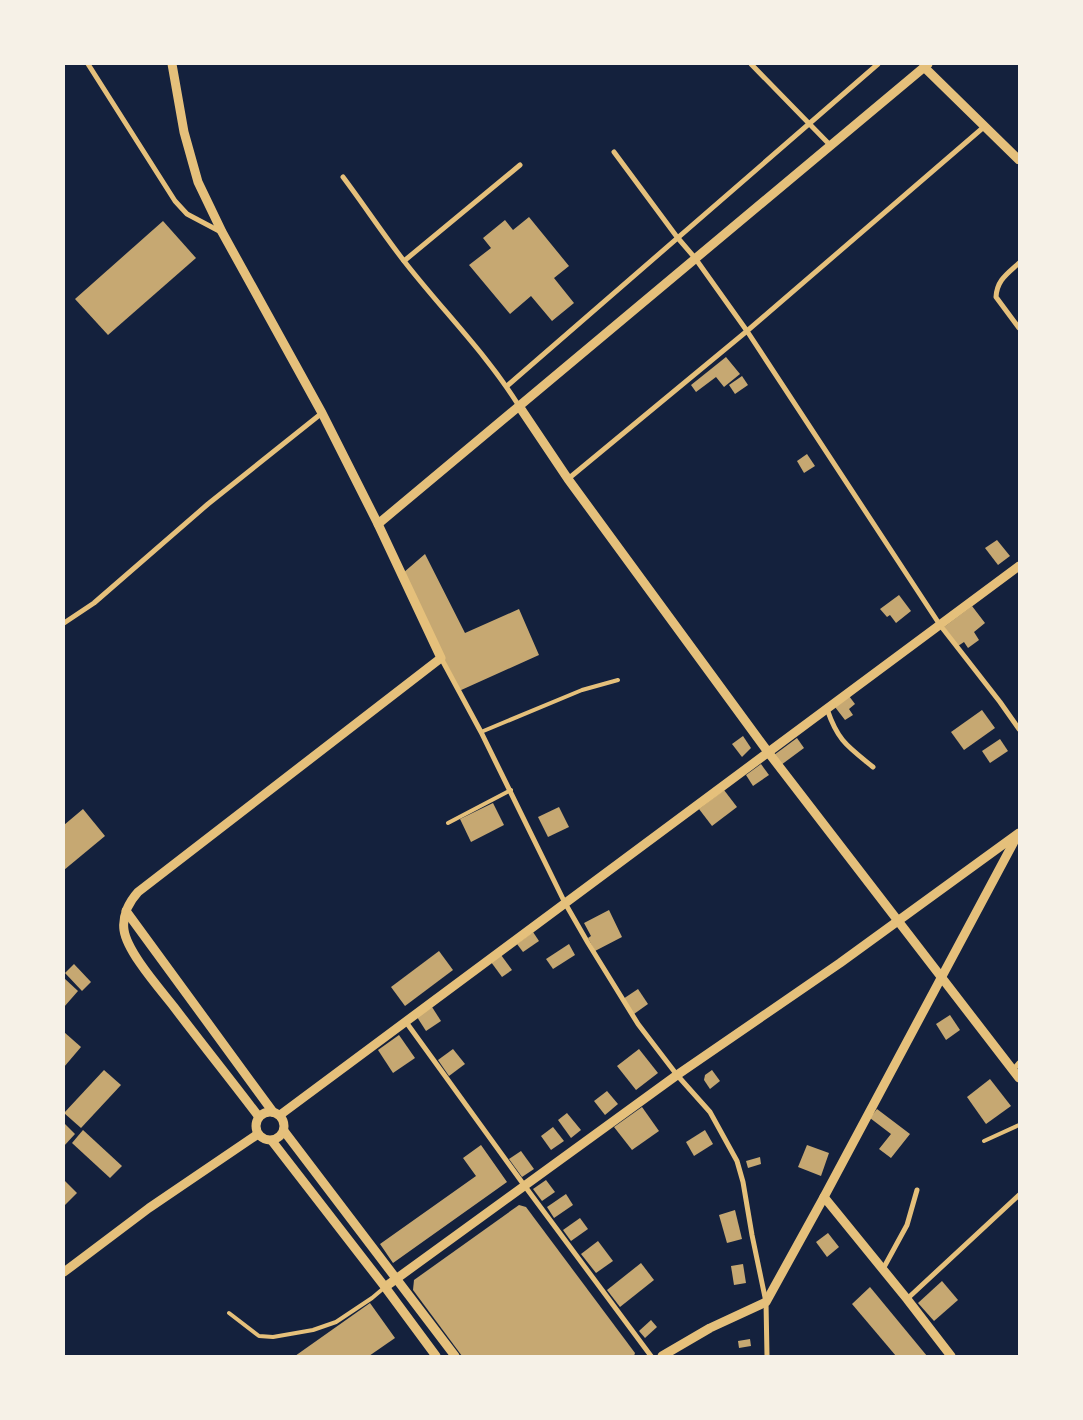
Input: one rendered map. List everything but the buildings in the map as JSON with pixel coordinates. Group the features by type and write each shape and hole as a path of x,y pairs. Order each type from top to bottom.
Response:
{"street":[{"path":"88,64 175,201 187,214 222,232"},
{"path":"172,64 184,132 198,182 222,232 322,413 378,524 441,658 511,790 565,903 638,1024 677,1075 710,1112 737,1162 743,1182 766,1302 767,1356"},
{"path":"751,64 830,146"},
{"path":"507,386 878,64"},
{"path":"378,524 830,146 924,65 1019,160"},
{"path":"568,480 747,331 985,126"},
{"path":"614,152 695,258 747,331 940,625 1019,729"},
{"path":"404,261 520,165"},
{"path":"343,177 404,261 507,386 568,480 768,752 941,978 1016,1067 1019,1078"},
{"path":"1019,264 1000,280 996,288 996,298 1019,328"},
{"path":"64,623 94,603 208,504 322,413"},
{"path":"126,911 277,1114 285,1122 280,1138 272,1141 264,1139 258,1134 256,1125 259,1117 265,1112 277,1114 406,1022 1019,566"},
{"path":"259,1117 151,978 128,944 124,930 126,911 130,901 138,892 441,658"},
{"path":"827,709 839,738 873,767"},
{"path":"385,1287 677,1075 840,963 1019,832"},
{"path":"662,1356 710,1328 766,1302 1019,832"},
{"path":"406,1022 651,1356"},
{"path":"284,1130 455,1356"},
{"path":"64,1272 149,1208 258,1134"},
{"path":"272,1141 436,1356"},
{"path":"884,1269 907,1225 918,1190"},
{"path":"908,1299 1019,1195"},
{"path":"824,1197 908,1299 951,1356"}],"lane":[{"path":"481,732 582,690 618,680"},
{"path":"448,823 511,790"},
{"path":"984,1141 1019,1125"},
{"path":"229,1313 259,1336 273,1338 313,1330 336,1322 385,1287"}]}
